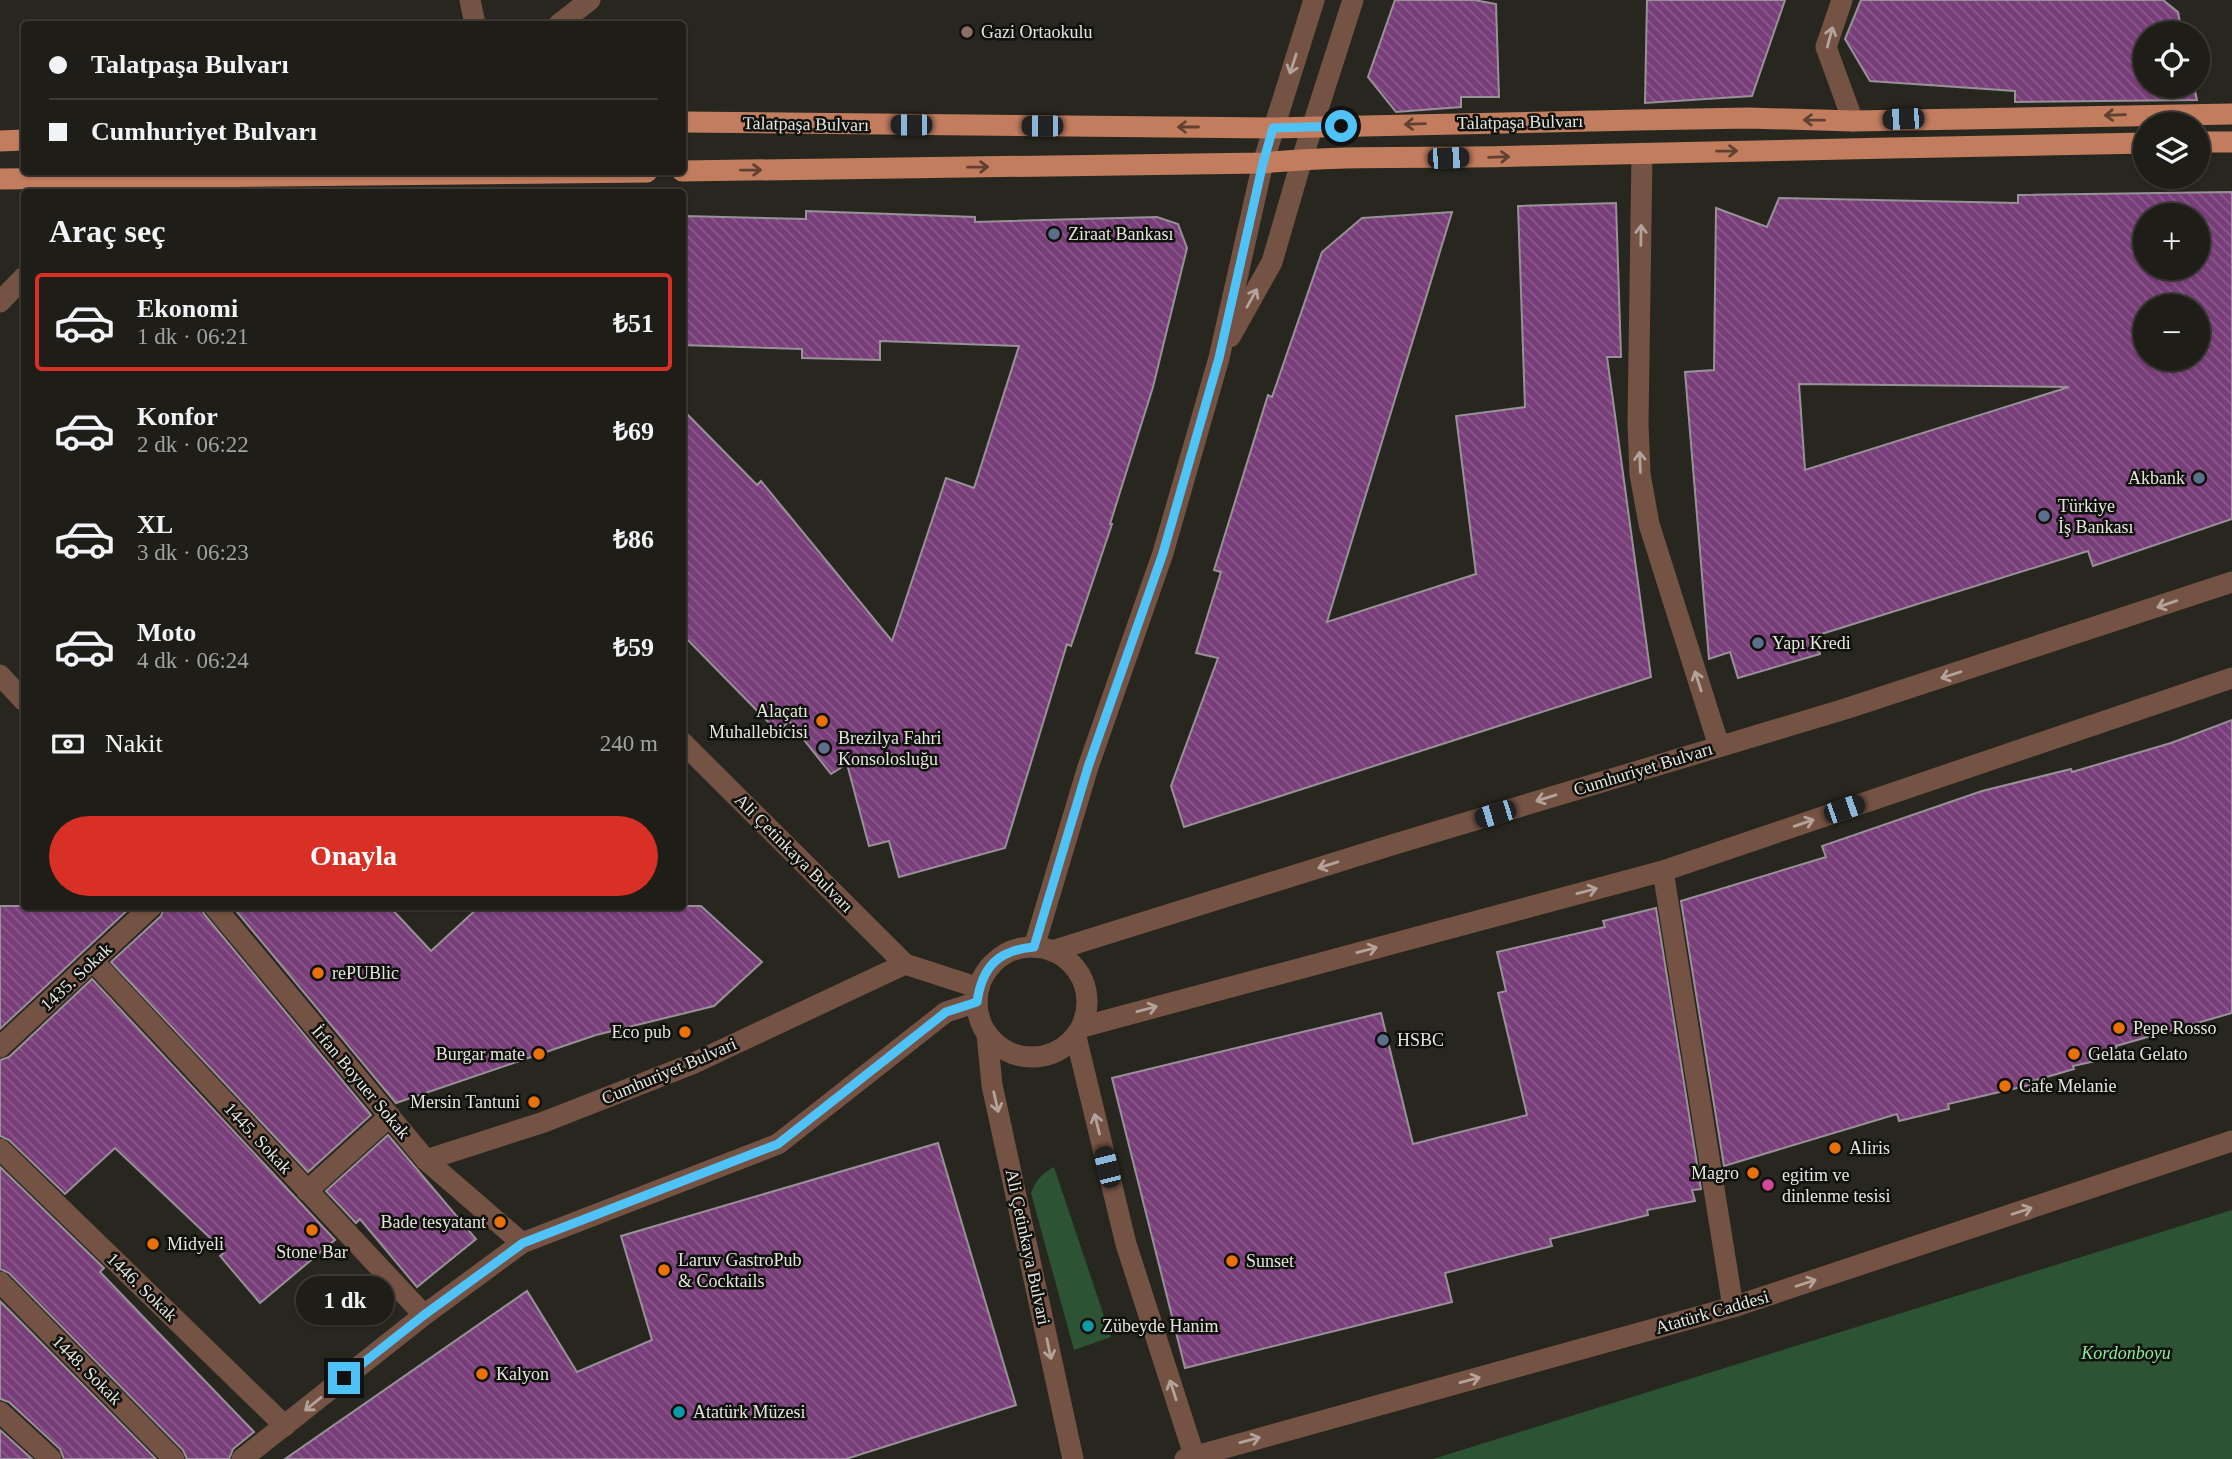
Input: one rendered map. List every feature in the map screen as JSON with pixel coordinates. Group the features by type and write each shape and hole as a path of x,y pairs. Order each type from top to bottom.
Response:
{"main road":[{"name":"Talatpaşa Bulvarı","path":"686,122 1273,128 1452,122 1707,119 1853,121 2232,114"},
{"path":"0,141 21,140"},
{"path":"2210,142 2232,142"},
{"name":"Talatpaşa Bulvarı","path":"686,171 1263,163 1302,159 2133,144"},
{"path":"0,179 83,185 197,185 543,175"}],"street":[{"path":"470,0 474,21"},
{"path":"563,21 590,0"},
{"path":"1043,949 1088,767 1163,553 1219,358 1263,163 1314,0"},
{"path":"1219,358 1272,262 1353,0"},
{"path":"1842,0 1826,47 1853,121"},
{"path":"1642,153 1638,424 1640,474 1648,524 1719,746"},
{"path":"0,302 21,281"},
{"name":"Cumhuriyet Bulvarı","path":"1043,949 1870,701 2232,582"},
{"path":"0,675 21,698"},
{"path":"1079,1032 1663,871 2232,678"},
{"name":"Ali Çetinkaya Bulvarı","path":"686,746 905,964"},
{"path":"1663,871 1733,1307"},
{"name":"1435. Sokak","path":"0,1047 148,910"},
{"name":"İrfan Boyuer Sokak","path":"217,910 426,1160 523,1243"},
{"path":"1020,948 1043,949 1068,960 1080,974 1087,991 1087,1010 1079,1032 1063,1048 1048,1055 1014,1055 987,1035 980,1019 978,995 984,974 1005,954 1020,948"},
{"name":"1445. Sokak","path":"93,961 424,1315"},
{"path":"905,964 978,995"},
{"name":"Cumhuriyet Bulvari","path":"426,1160 544,1122 692,1064 905,964"},
{"path":"242,1459 424,1315 523,1243 778,1144 946,1012 978,995"},
{"path":"1079,1032 1126,1244 1189,1457"},
{"name":"Ali Çetinkaya Bulvari","path":"987,1035 992,1085 1073,1459"},
{"path":"307,1191 390,1116"},
{"name":"Atatürk Caddesi","path":"1189,1457 1733,1307 2232,1141"},
{"name":"1446. Sokak","path":"0,1149 285,1426"},
{"name":"1448. Sokak","path":"0,1282 174,1459"},
{"path":"0,1412 51,1459"}],"green space":[{"path":"1054,1167 1111,1337 1074,1350 1031,1193 1040,1178"},
{"name":"Kordonboyu","path":"2232,1210 2232,1459 1433,1459"}],"building":[{"path":"1395,0 1474,0 1496,4 1499,97 1461,97 1461,107 1396,112 1368,77"},
{"path":"1647,0 1785,0 1752,96 1645,103"},
{"path":"1861,0 2163,0 2178,12 2180,21 2133,21 2133,98 2197,100 2015,102 2015,91 1870,81 1845,39"},
{"path":"2232,192 2232,519 2093,566 2088,551 1815,636 1820,654 1738,678 1730,652 1709,659 1685,372 1714,370 1716,208 1767,227 1779,198 2018,203 2018,195","holes":["1799,384 2069,387 1805,470"]},
{"path":"1616,203 1621,357 1607,357 1651,677 1184,827 1171,786 1218,658 1196,653 1221,572 1214,570 1268,395 1272,397 1322,252 1362,218 1452,212 1327,622 1476,574 1456,416 1525,407 1518,206"},
{"path":"806,211 975,217 975,222 1157,217 1178,224 1187,248 1153,387 1112,524 1071,646 1067,644 1005,848 899,877 889,841 869,846 847,764 831,774 789,721 778,732 686,638 686,413 757,485 761,481 892,641 946,478 974,488 1019,346 880,341 880,360 802,358 802,349 686,345 686,216 806,219"},
{"path":"2232,720 2232,1013 2116,1046 2118,1056 2073,1066 2074,1069 2029,1082 2030,1085 1948,1104 1949,1109 1899,1121 1897,1114 1724,1166 1681,901 1826,857 1822,846 1982,791 2071,769 2072,772 2171,743"},
{"path":"0,906 21,906 21,910 128,910 0,1029"},
{"path":"686,906 701,906 762,962 714,1006 596,1035 396,1103 235,910 393,910 431,951 476,910 686,910"},
{"path":"1656,908 1701,1189 1692,1190 1695,1201 1647,1210 1648,1215 1550,1239 1552,1246 1445,1273 1452,1302 1185,1368 1112,1078 1381,1013 1413,1144 1527,1115 1498,993 1506,991 1497,952 1605,927 1603,921"},
{"path":"163,910 202,910 371,1115 308,1172 111,962 161,916"},
{"path":"92,979 335,1240 260,1303 220,1256 225,1252 115,1148 65,1194 9,1140 0,1136 0,1060 9,1057"},
{"path":"388,1135 476,1239 417,1287 360,1219 356,1223 326,1191"},
{"path":"938,1143 1016,1405 846,1459 285,1459 527,1291 577,1372 652,1340 621,1236"},
{"path":"0,1167 104,1268 100,1272 254,1432 233,1449 229,1459 187,1459 183,1450 9,1273 0,1269"},
{"path":"0,1301 156,1459 64,1459 60,1449 9,1402 0,1399"},
{"path":"0,1430 32,1459 0,1459"}],"place":[{"name":"Gazi Ortaokulu","path":"967,32"},
{"name":"Ziraat Bankası","path":"1054,234"},
{"name":"Akbank","path":"2199,478"},
{"name":"Türkiye İş Bankası","path":"2044,516"},
{"name":"Yapı Kredi","path":"1758,643"},
{"name":"Alaçatı Muhallebicisi","path":"822,721"},
{"name":"Brezilya Fahri Konsolosluğu","path":"824,748"},
{"name":"rePUBlic","path":"318,973"},
{"name":"Pepe Rosso","path":"2119,1028"},
{"name":"Eco pub","path":"685,1032"},
{"name":"HSBC","path":"1383,1040"},
{"name":"Burgar mate","path":"539,1054"},
{"name":"Gelata Gelato","path":"2074,1054"},
{"name":"Cafe Melanie","path":"2005,1086"},
{"name":"Mersin Tantuni","path":"534,1102"},
{"name":"Aliris","path":"1835,1148"},
{"name":"Magro","path":"1753,1173"},
{"name":"egitim ve dinlenme tesisi","path":"1768,1185"},
{"name":"Bade tesyatant","path":"500,1222"},
{"name":"Stone Bar","path":"312,1230"},
{"name":"Midyeli","path":"153,1244"},
{"name":"Sunset","path":"1232,1261"},
{"name":"Laruv GastroPub & Cocktails","path":"664,1270"},
{"name":"Zübeyde Hanim","path":"1088,1326"},
{"name":"Kalyon","path":"482,1374"},
{"name":"Atatürk Müzesi","path":"679,1412"}],"route":[{"path":"344,1378 424,1315 523,1243 778,1144 946,1012 977,1002 984,974 994,962 1020,948 1034,947 1088,767 1163,553 1219,358 1273,128 1341,126"}]}
